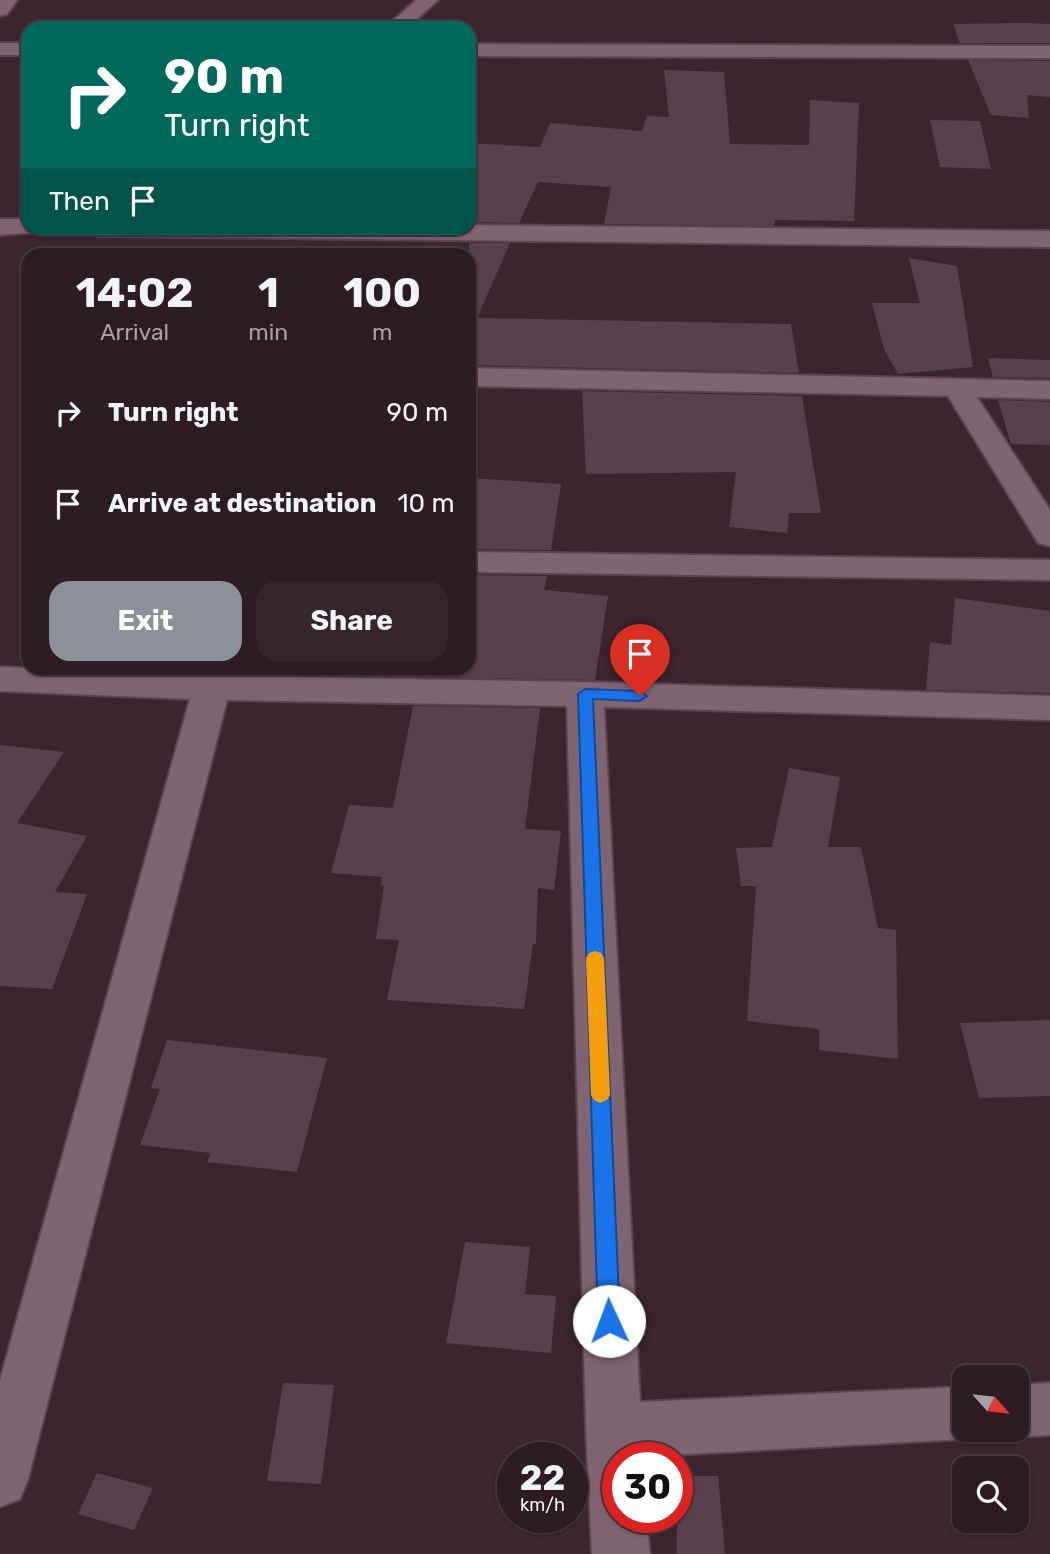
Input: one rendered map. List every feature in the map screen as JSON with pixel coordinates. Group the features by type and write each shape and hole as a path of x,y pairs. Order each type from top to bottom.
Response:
{"street":[{"path":"0,10 7,0"},
{"path":"404,21 428,0"},
{"path":"0,50 21,49"},
{"path":"476,50 1050,52"},
{"path":"0,227 21,227"},
{"path":"476,230 1050,239"},
{"path":"476,377 1050,390"},
{"path":"957,388 1050,536"},
{"path":"476,562 1050,570"},
{"path":"0,1479 214,678"},
{"path":"0,679 214,678 585,694 1050,708"},
{"path":"585,694 614,1442"},
{"path":"1029,1410 1050,1409"},
{"path":"613,1430 952,1414"},
{"path":"619,1533 621,1554"}],"building":[{"path":"953,24 1050,24 1050,43 960,43"},
{"path":"968,60 1050,61 1050,97 1027,95 1029,118 991,115"},
{"path":"664,70 724,72 730,144 809,145 810,100 859,103 854,221 775,220 774,226 604,224 611,187 538,182 519,223 476,222 476,143 540,147 550,123 642,131 647,116 669,117"},
{"path":"930,120 980,121 991,169 940,167"},
{"path":"469,243 510,243 477,318 791,324 799,373 476,365 476,248 469,248"},
{"path":"909,258 957,266 973,367 898,374 884,349 872,303 920,303"},
{"path":"988,358 1050,360 1050,378 993,377"},
{"path":"582,391 802,396 821,513 789,513 787,533 729,527 736,472 586,474"},
{"path":"998,400 1050,402 1050,445 1011,444"},
{"path":"476,478 561,484 551,550 476,549"},
{"path":"476,575 547,576 544,590 608,596 595,680 419,677 476,675"},
{"path":"955,598 1050,611 1050,693 926,690 930,642 951,645"},
{"path":"413,706 540,708 525,829 561,831 554,890 538,888 536,944 533,944 524,1009 387,1000 399,940 376,939 384,885 381,885 382,877 331,873 349,805 393,808"},
{"path":"0,745 64,752 17,823 87,836 55,892 87,894 52,989 0,986"},
{"path":"789,768 840,777 828,847 861,847 878,928 896,930 898,1059 819,1050 819,1029 747,1021 756,886 741,886 736,848 772,847"},
{"path":"1050,1020 1050,1096 979,1098 960,1023"},
{"path":"167,1040 327,1058 297,1172 207,1162 211,1153 140,1145 160,1089 151,1088"},
{"path":"465,1242 530,1247 525,1294 556,1296 551,1353 446,1343"},
{"path":"283,1383 334,1385 321,1484 267,1481"},
{"path":"97,1473 153,1488 134,1530 78,1514"},
{"path":"693,1476 718,1476 725,1554 677,1554 677,1533 693,1533"}],"slow traffic":[{"path":"595,958 600,1095"}],"route":[{"path":"609,1321 585,694 640,696"}]}
